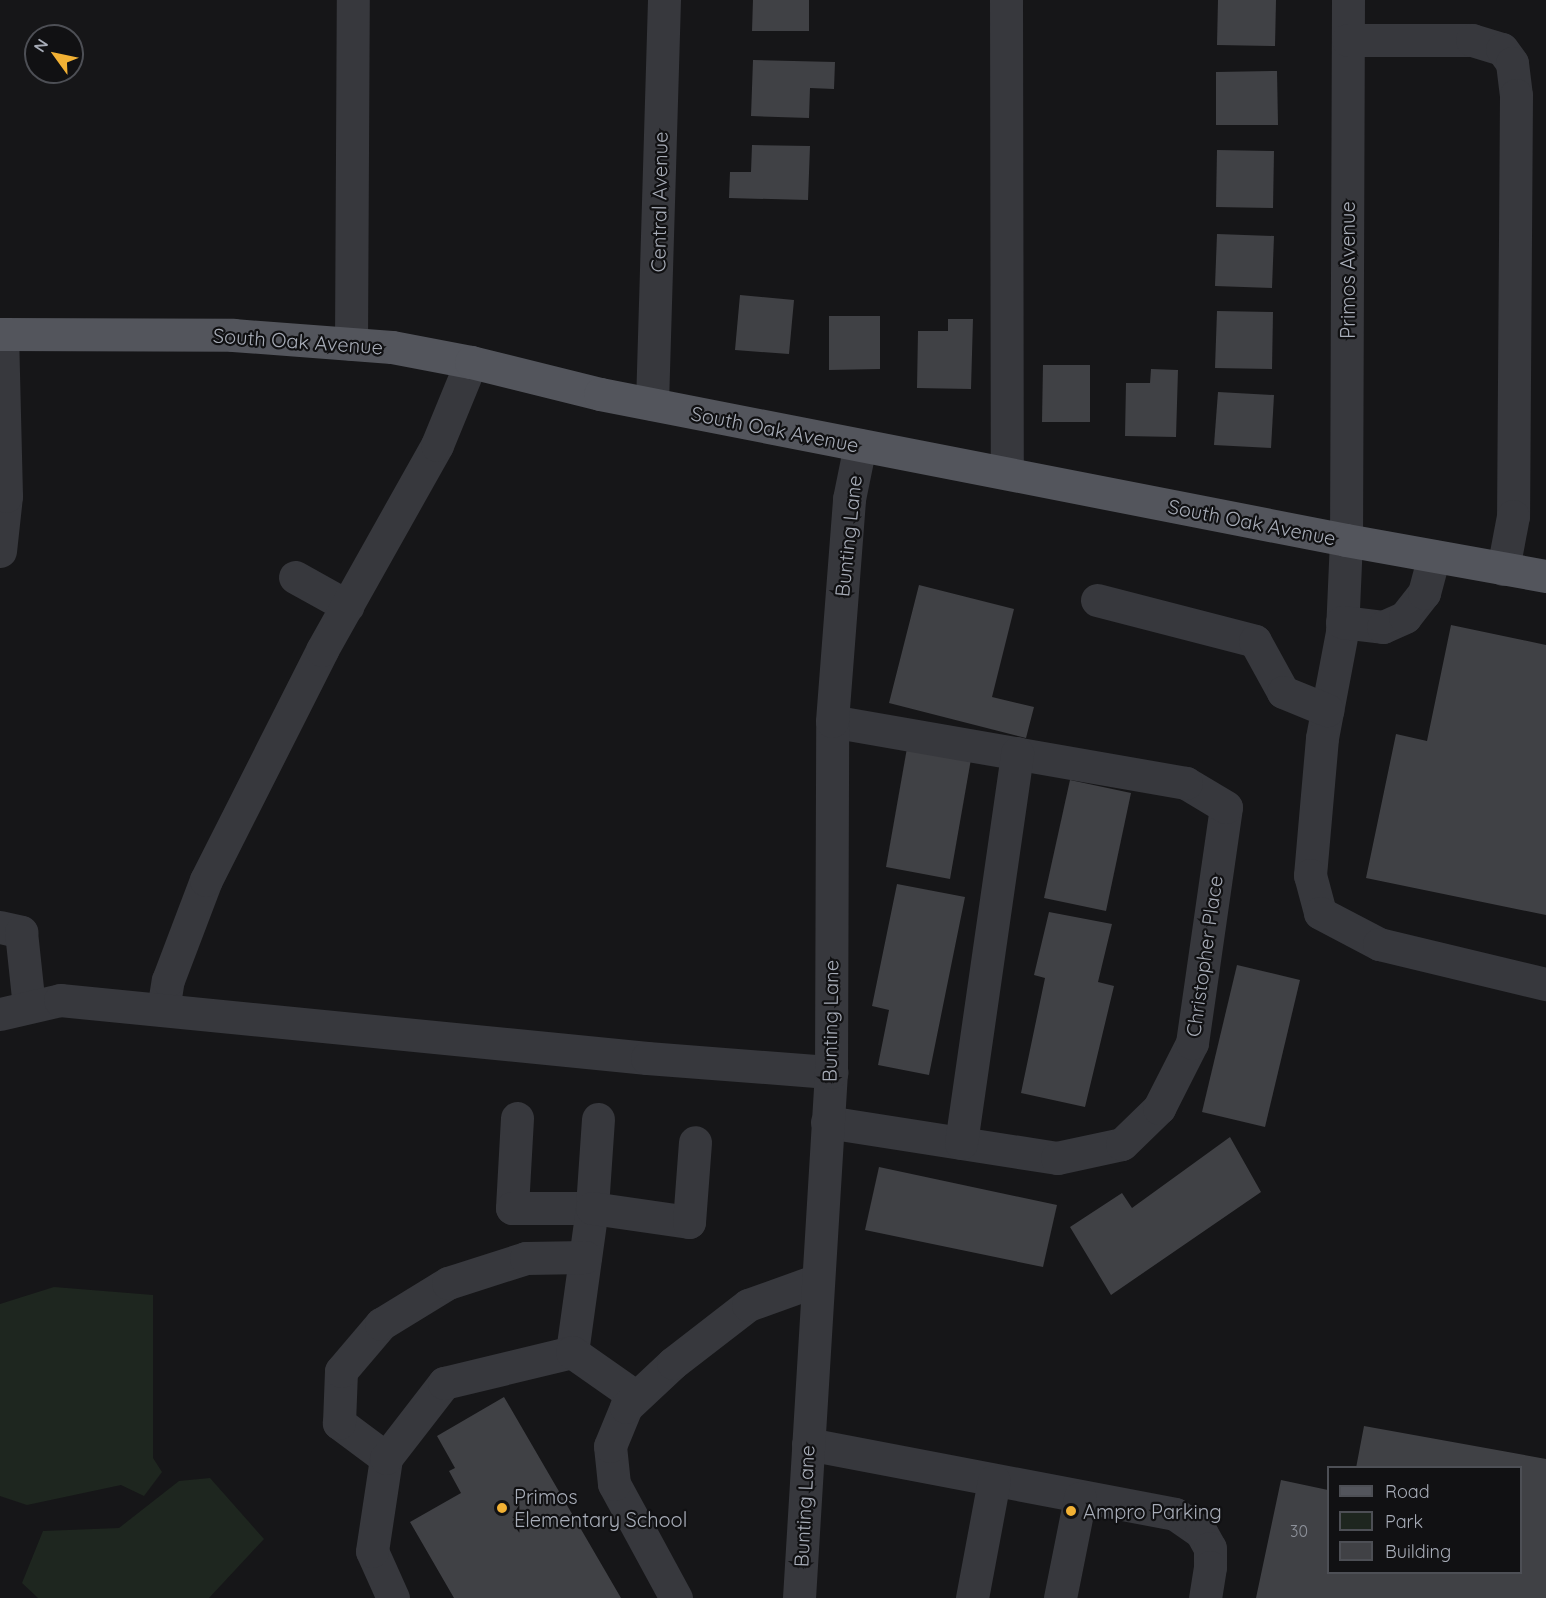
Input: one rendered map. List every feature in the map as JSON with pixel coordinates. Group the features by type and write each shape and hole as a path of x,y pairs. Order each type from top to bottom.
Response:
{"main road":[{"name":"South Oak Avenue","path":"1,334 233,335 392,347 471,362 600,394 1346,540 1546,576"}],"street":[{"path":"351,344 353,0"},
{"name":"Central Avenue","path":"652,404 664,0"},
{"path":"1006,0 1008,473"},
{"name":"Primos Avenue","path":"1348,0 1346,540 1342,622 1327,710 1310,875 1320,913 1379,944 1546,984"},
{"path":"1348,40 1472,40 1502,49 1512,63 1516,94 1513,516 1503,569"},
{"path":"0,551 6,496 1,334"},
{"path":"163,1010 168,981 206,880 347,606 437,445 471,362"},
{"name":"Bunting Lane","path":"799,1598 831,1072 832,721 849,498 860,445"},
{"path":"1342,622 1383,627 1405,617 1424,593 1434,556"},
{"path":"295,577 347,606"},
{"path":"1097,600 1255,641 1283,692 1327,710"},
{"path":"832,721 1017,753 962,1143"},
{"name":"Christopher Place","path":"827,1122 1057,1158 1122,1144 1159,1108 1192,1043 1226,807 1186,783 1017,753"},
{"path":"0,927 21,932 15,1010 60,1000 647,1058 831,1072"},
{"path":"517,1118 512,1208 592,1209 689,1222 695,1142"},
{"path":"572,1352 592,1209 598,1119"},
{"path":"386,1458 339,1423 341,1371 381,1324 448,1282 526,1258 585,1257"},
{"path":"676,1598 614,1484 610,1446 626,1407 673,1364 748,1305 818,1280"},
{"path":"393,1598 372,1551 386,1458 444,1383 572,1352 636,1397"},
{"path":"808,1444 1080,1498 1175,1514 1189,1521 1201,1532 1210,1548 1210,1567 1205,1598"},
{"path":"972,1598 994,1481"},
{"path":"1060,1598 1080,1498"}],"green space":[{"path":"54,1287 153,1295 153,1458 162,1472 144,1496 121,1485 27,1505 0,1496 0,1304"},
{"path":"210,1478 264,1539 209,1598 38,1598 22,1583 43,1531 119,1528 179,1481"}],"building":[{"path":"753,0 809,0 809,31 752,31"},
{"path":"1218,0 1276,0 1275,46 1217,45"},
{"path":"753,60 835,62 834,89 810,88 809,118 751,116"},
{"path":"1277,71 1278,125 1216,125 1216,72"},
{"path":"752,145 810,146 808,200 729,198 730,172 751,172"},
{"path":"1217,150 1274,151 1273,208 1216,207"},
{"path":"1217,234 1274,236 1272,288 1215,286"},
{"path":"740,295 794,300 789,354 735,350"},
{"path":"1217,311 1273,312 1272,369 1215,368"},
{"path":"829,316 880,316 880,369 829,370"},
{"path":"948,319 973,319 971,389 917,388 918,331 948,331"},
{"path":"1043,365 1090,365 1090,422 1042,422"},
{"path":"1151,369 1178,370 1176,437 1125,436 1126,383 1150,383"},
{"path":"1218,392 1274,395 1271,448 1214,445"},
{"path":"919,585 1014,609 992,697 1034,707 1026,738 889,703"},
{"path":"1451,625 1546,645 1546,915 1366,878 1396,734 1427,741"},
{"path":"907,748 971,759 950,879 886,867"},
{"path":"1070,780 1131,793 1106,911 1044,898"},
{"path":"897,884 965,897 929,1075 878,1065 889,1010 872,1006"},
{"path":"1049,912 1112,924 1098,982 1114,986 1085,1107 1021,1093 1045,978 1034,975"},
{"path":"1237,965 1300,980 1265,1127 1202,1112"},
{"path":"1230,1137 1261,1192 1111,1295 1070,1227 1122,1193 1132,1208"},
{"path":"879,1167 1057,1205 1043,1267 865,1230"},
{"name":"Primos Elementary School","path":"504,1397 621,1598 454,1598 410,1522 461,1493 449,1471 455,1468 437,1436"},
{"path":"1364,1426 1546,1459 1546,1598 1256,1598 1281,1480 1327,1490 1327,1574 1522,1574 1522,1466 1356,1466"}],"place":[{"name":"Primos Elementary School","path":"502,1508"},
{"name":"Ampro Parking","path":"1071,1511"}]}
